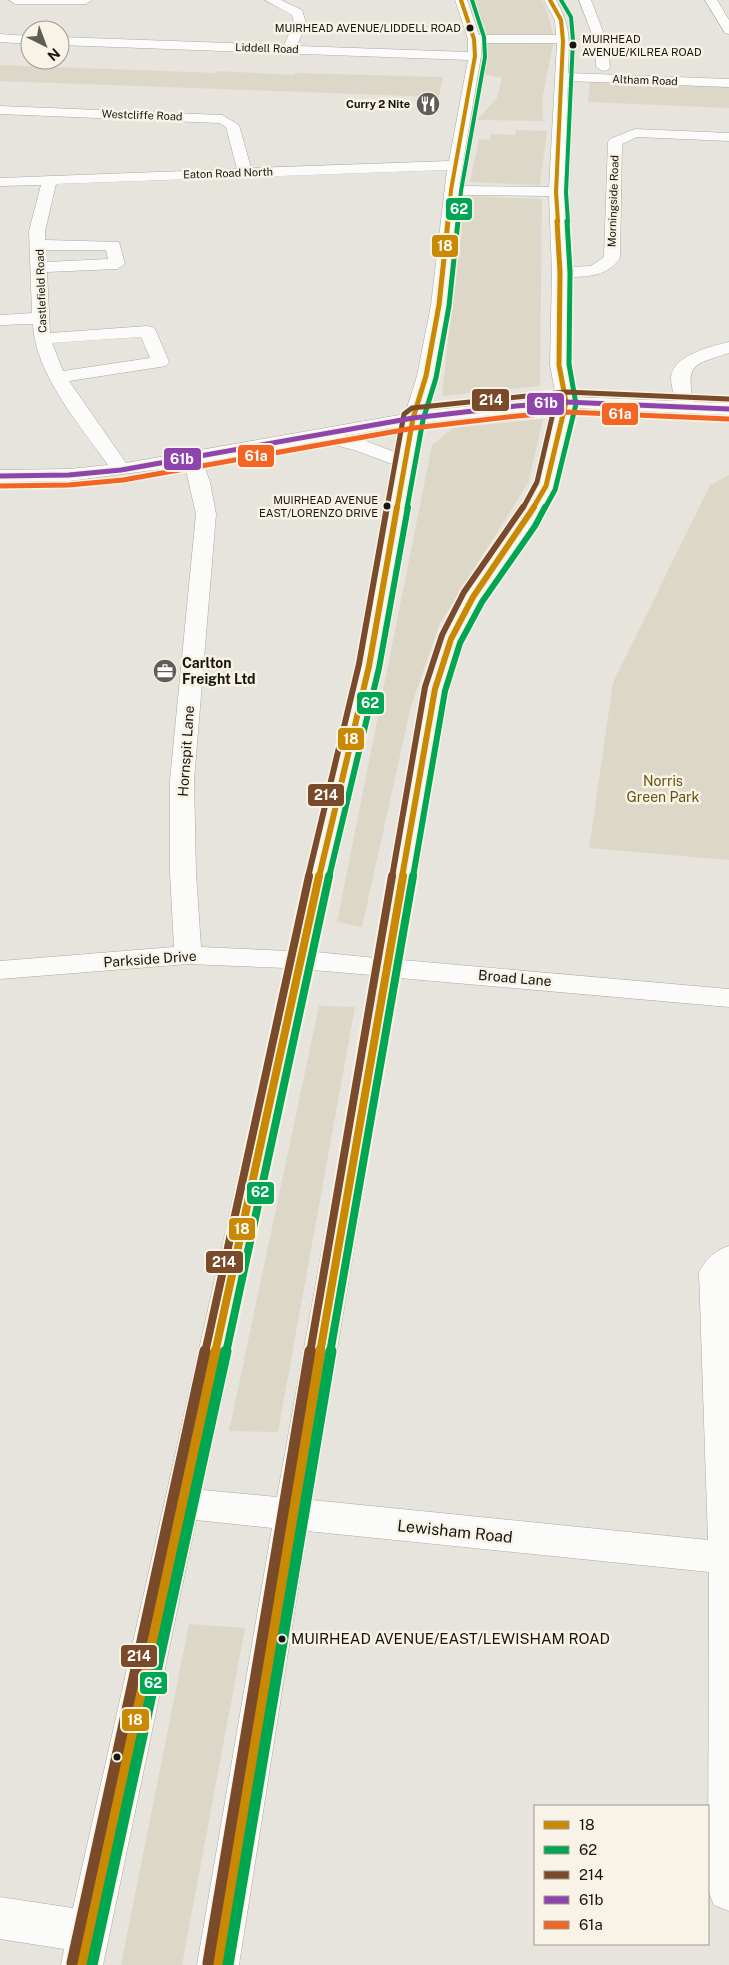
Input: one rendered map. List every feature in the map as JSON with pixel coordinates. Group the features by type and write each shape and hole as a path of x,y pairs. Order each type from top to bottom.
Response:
{"street":[{"path":"15,0 86,0"},
{"path":"271,0 298,13 300,23 289,49"},
{"path":"0,1918 85,1948 334,807 369,666 404,462 413,418 426,376 439,305 451,190 475,56 474,39 461,0"},
{"path":"218,1965 292,1515 435,689 451,639 473,597 527,520 546,486 566,402 559,365 560,272 556,192 562,39 561,20 550,0"},
{"path":"584,0 601,42 603,66"},
{"path":"711,0 729,30"},
{"path":"0,38 20,39"},
{"path":"474,39 562,39"},
{"name":"Liddell Road","path":"70,41 475,56"},
{"name":"Altham Road","path":"561,77 729,83"},
{"name":"Westcliffe Road","path":"0,110 222,119 232,125 245,172"},
{"name":"Morningside Road","path":"560,272 595,271 607,266 612,258 615,142 634,133 729,137"},
{"name":"Eaton Road North","path":"0,182 456,165"},
{"name":"Castlefield Road","path":"49,181 37,230 42,339 57,377 121,470"},
{"path":"451,190 556,192"},
{"path":"39,244 113,245 117,264 39,267"},
{"path":"0,320 42,318"},
{"path":"42,339 147,331 160,362 57,377"},
{"path":"685,407 680,376 684,367 696,359 729,347"},
{"path":"559,365 572,376 597,389 647,404"},
{"path":"0,476 69,475 121,470 192,459 306,436 413,418 566,402 729,409"},
{"path":"306,436 359,444 404,462"},
{"name":"Hornspit Lane","path":"188,955 182,873 182,780 206,514 200,482 192,459"},
{"name":"Parkside Drive","path":"0,970 188,955 301,960"},
{"name":"Broad Lane","path":"301,960 729,998"},
{"path":"729,1258 715,1272 728,1558 729,1890"},
{"name":"Lewisham Road","path":"182,1503 728,1558"}],"green space":[{"path":"474,0 541,0 545,5 553,34 487,34"},
{"path":"488,43 553,44 542,100 543,121 477,120 497,98 502,78 482,74"},
{"path":"0,65 20,66 20,70 70,70 70,68 294,75 295,73 443,77 439,97 0,81"},
{"path":"590,82 729,87 729,108 588,102"},
{"path":"516,130 547,131 540,185 470,182 479,139 490,140 491,134 515,135"},
{"path":"464,196 542,199 540,386 442,396"},
{"path":"543,419 528,483 440,623 411,706 362,927 337,922 432,445 453,428"},
{"name":"Norris Green Park","path":"729,475 729,860 589,848 613,683 710,485"},
{"path":"319,1006 355,1007 278,1432 229,1431"},
{"path":"189,1624 245,1628 182,1965 121,1965"}],"transit line":[{"name":"18","path":"82,1965 334,807 369,666 413,418 426,376 439,305 451,190 475,56 474,39 461,0"},
{"name":"62","path":"92,1965 344,809 379,668 423,420 436,378 449,306 461,191 485,57 484,37 472,0"},
{"name":"18","path":"218,1965 292,1515 435,689 451,639 473,597 527,520 546,486 566,402 559,365 560,272 556,192 563,41 561,20 550,0"},
{"name":"62","path":"228,1965 302,1517 445,691 460,643 482,602 535,526 555,490 576,404 569,364 570,272 566,192 573,40 571,17 561,0"},
{"name":"214","path":"72,1963 324,805 359,664 404,414 412,408 566,392 729,399"},
{"name":"214","path":"208,1963 282,1513 425,687 442,635 464,592 519,515 537,482 556,400"},
{"name":"61b","path":"0,476 69,475 121,470 413,418 516,406 566,402 729,409"},
{"name":"61a","path":"0,486 69,485 123,480 414,428 517,416 566,412 729,419"}],"place":[{"name":"MUIRHEAD AVENUE/LIDDELL ROAD","path":"470,28"},
{"name":"MUIRHEAD AVENUE/KILREA ROAD","path":"573,45"},
{"name":"Curry 2 Nite","path":"428,104"},
{"name":"MUIRHEAD AVENUE EAST/LORENZO DRIVE","path":"387,506"},
{"name":"Carlton Freight Ltd","path":"165,671"},
{"name":"MUIRHEAD AVENUE/EAST/LEWISHAM ROAD","path":"282,1639"}]}
